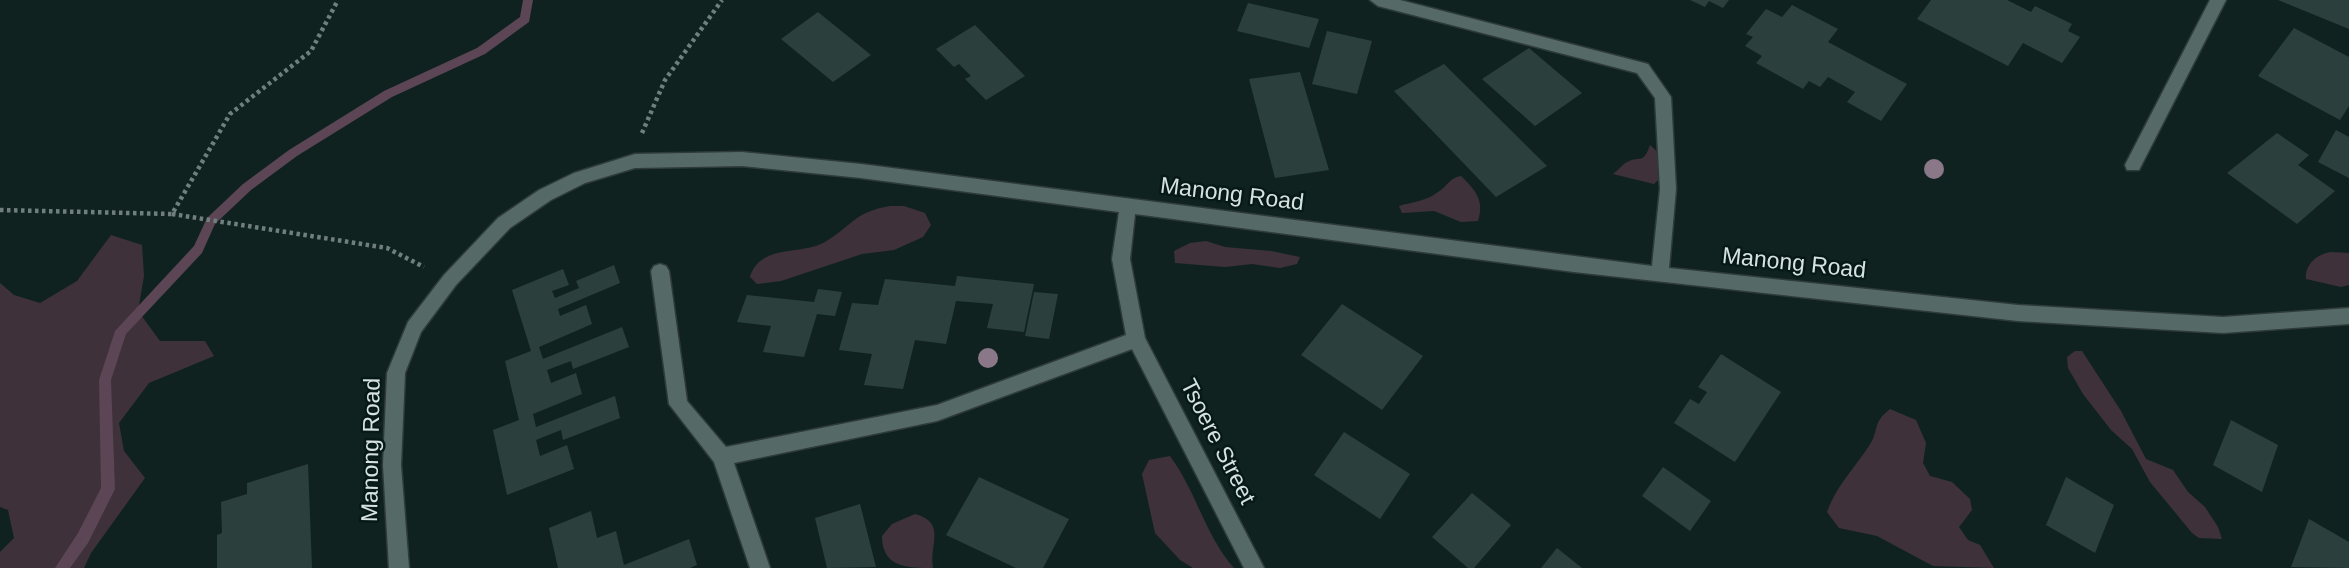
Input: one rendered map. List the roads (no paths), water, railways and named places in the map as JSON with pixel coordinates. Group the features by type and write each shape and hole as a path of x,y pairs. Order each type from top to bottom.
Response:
{"street":[{"path":"1378,0 1642,68 1663,97 1668,189 1660,274"},
{"path":"2133,165 2218,0"},
{"name":"Manong Road","path":"399,568 392,465 396,373 414,328 450,280 504,223 544,195 580,178 635,161 742,159 861,171 1660,274 2032,314 2223,325 2349,316"},
{"name":"Tsoere Street","path":"1128,206 1121,259 1136,339 1254,568"},
{"path":"660,271 678,404 722,457 760,568"},
{"path":"722,457 937,413 1136,339"}],"waterway":[{"path":"62,568 83,538 108,489 105,380 121,331 198,249 211,221 247,187 293,153 388,94 481,51 525,19 528,0"}]}
